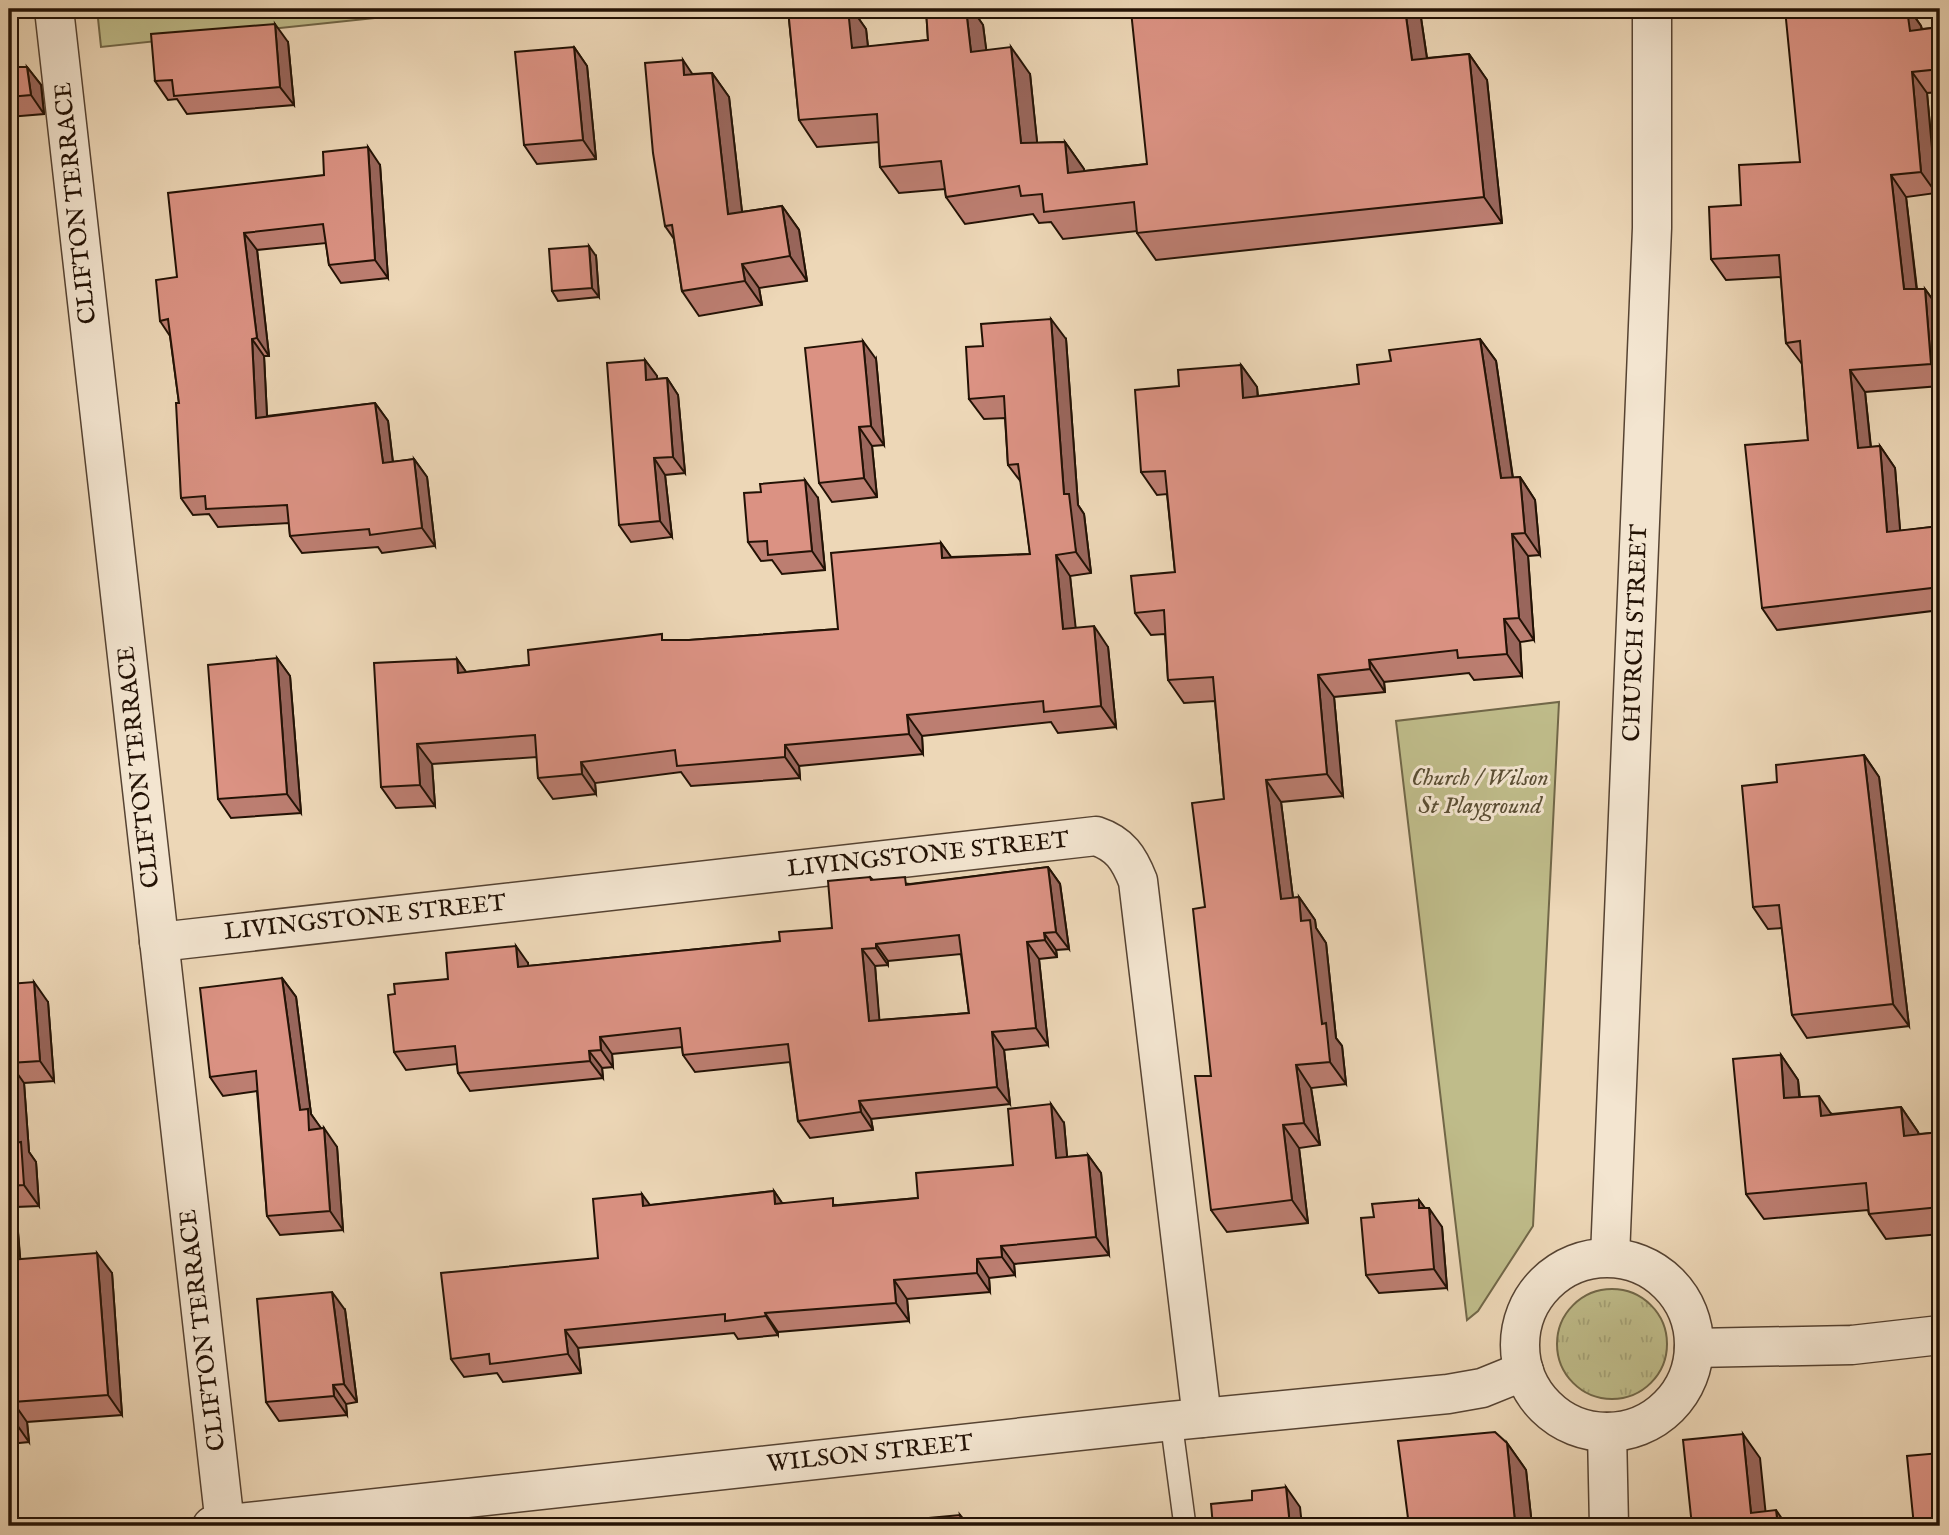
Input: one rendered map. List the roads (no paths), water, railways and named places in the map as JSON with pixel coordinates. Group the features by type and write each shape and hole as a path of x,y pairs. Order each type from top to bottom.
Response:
{"street":[{"name":"CLIFTON TERRACE","path":"54,9 159,942 218,1525"},
{"name":"CHURCH STREET","path":"1610,1257 1651,242 1652,9"},
{"name":"LIVINGSTONE STREET","path":"159,942 1096,836 1113,842 1129,859 1138,881 1186,1419"},
{"path":"1610,1257 1637,1262 1661,1276 1680,1296 1691,1321 1694,1348 1691,1370 1668,1407 1650,1421 1630,1429 1607,1432 1580,1427 1556,1415 1537,1395 1524,1371 1521,1343 1525,1316 1538,1292 1558,1273 1582,1261 1610,1257"},
{"path":"1694,1348 1852,1345 1940,1335"},
{"name":"WILSON STREET","path":"218,1525 1186,1419 1447,1394 1482,1388 1524,1371"},
{"path":"1607,1432 1609,1526"}],"lane":[{"path":"1185,1526 1186,1419"}],"park label":[{"name":"Church / Wilson St Playground","path":"1480,792"}]}
